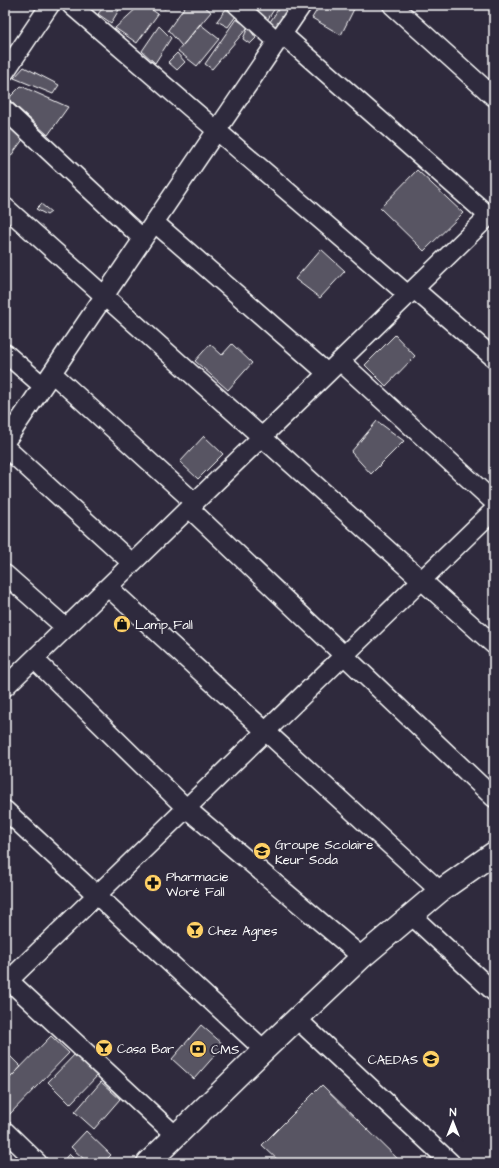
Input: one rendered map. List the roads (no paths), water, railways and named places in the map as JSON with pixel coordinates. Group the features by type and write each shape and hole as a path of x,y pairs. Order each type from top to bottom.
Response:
{"street":[{"path":"5,72 50,5"},
{"path":"71,5 216,131 411,292 494,358"},
{"path":"5,687 492,213 280,38 237,5"},
{"path":"5,442 302,5"},
{"path":"392,5 494,97"},
{"path":"5,110 143,239"},
{"path":"5,207 494,645"},
{"path":"154,222 327,373"},
{"path":"5,353 47,380 192,505 344,655 494,798"},
{"path":"340,361 494,502"},
{"path":"5,447 132,563"},
{"path":"176,1136 6,980 96,895 494,510"},
{"path":"5,574 66,628"},
{"path":"108,586 440,891"},
{"path":"34,659 186,808 362,957"},
{"path":"5,810 264,1050"},
{"path":"148,1163 362,957 440,891 494,853"},
{"path":"411,915 494,992"},
{"path":"297,1019 451,1163"},
{"path":"5,1131 38,1163"}],"place":[{"name":"Lamp Fall","path":"122,624"},
{"name":"Groupe Scolaire Keur Soda","path":"262,851"},
{"name":"Pharmacie Woré Fall","path":"153,883"},
{"name":"Chez Agnes","path":"195,930"},
{"name":"Casa Bar","path":"104,1048"},
{"name":"CMS","path":"198,1049"},
{"name":"CAEDAS","path":"431,1059"}]}
